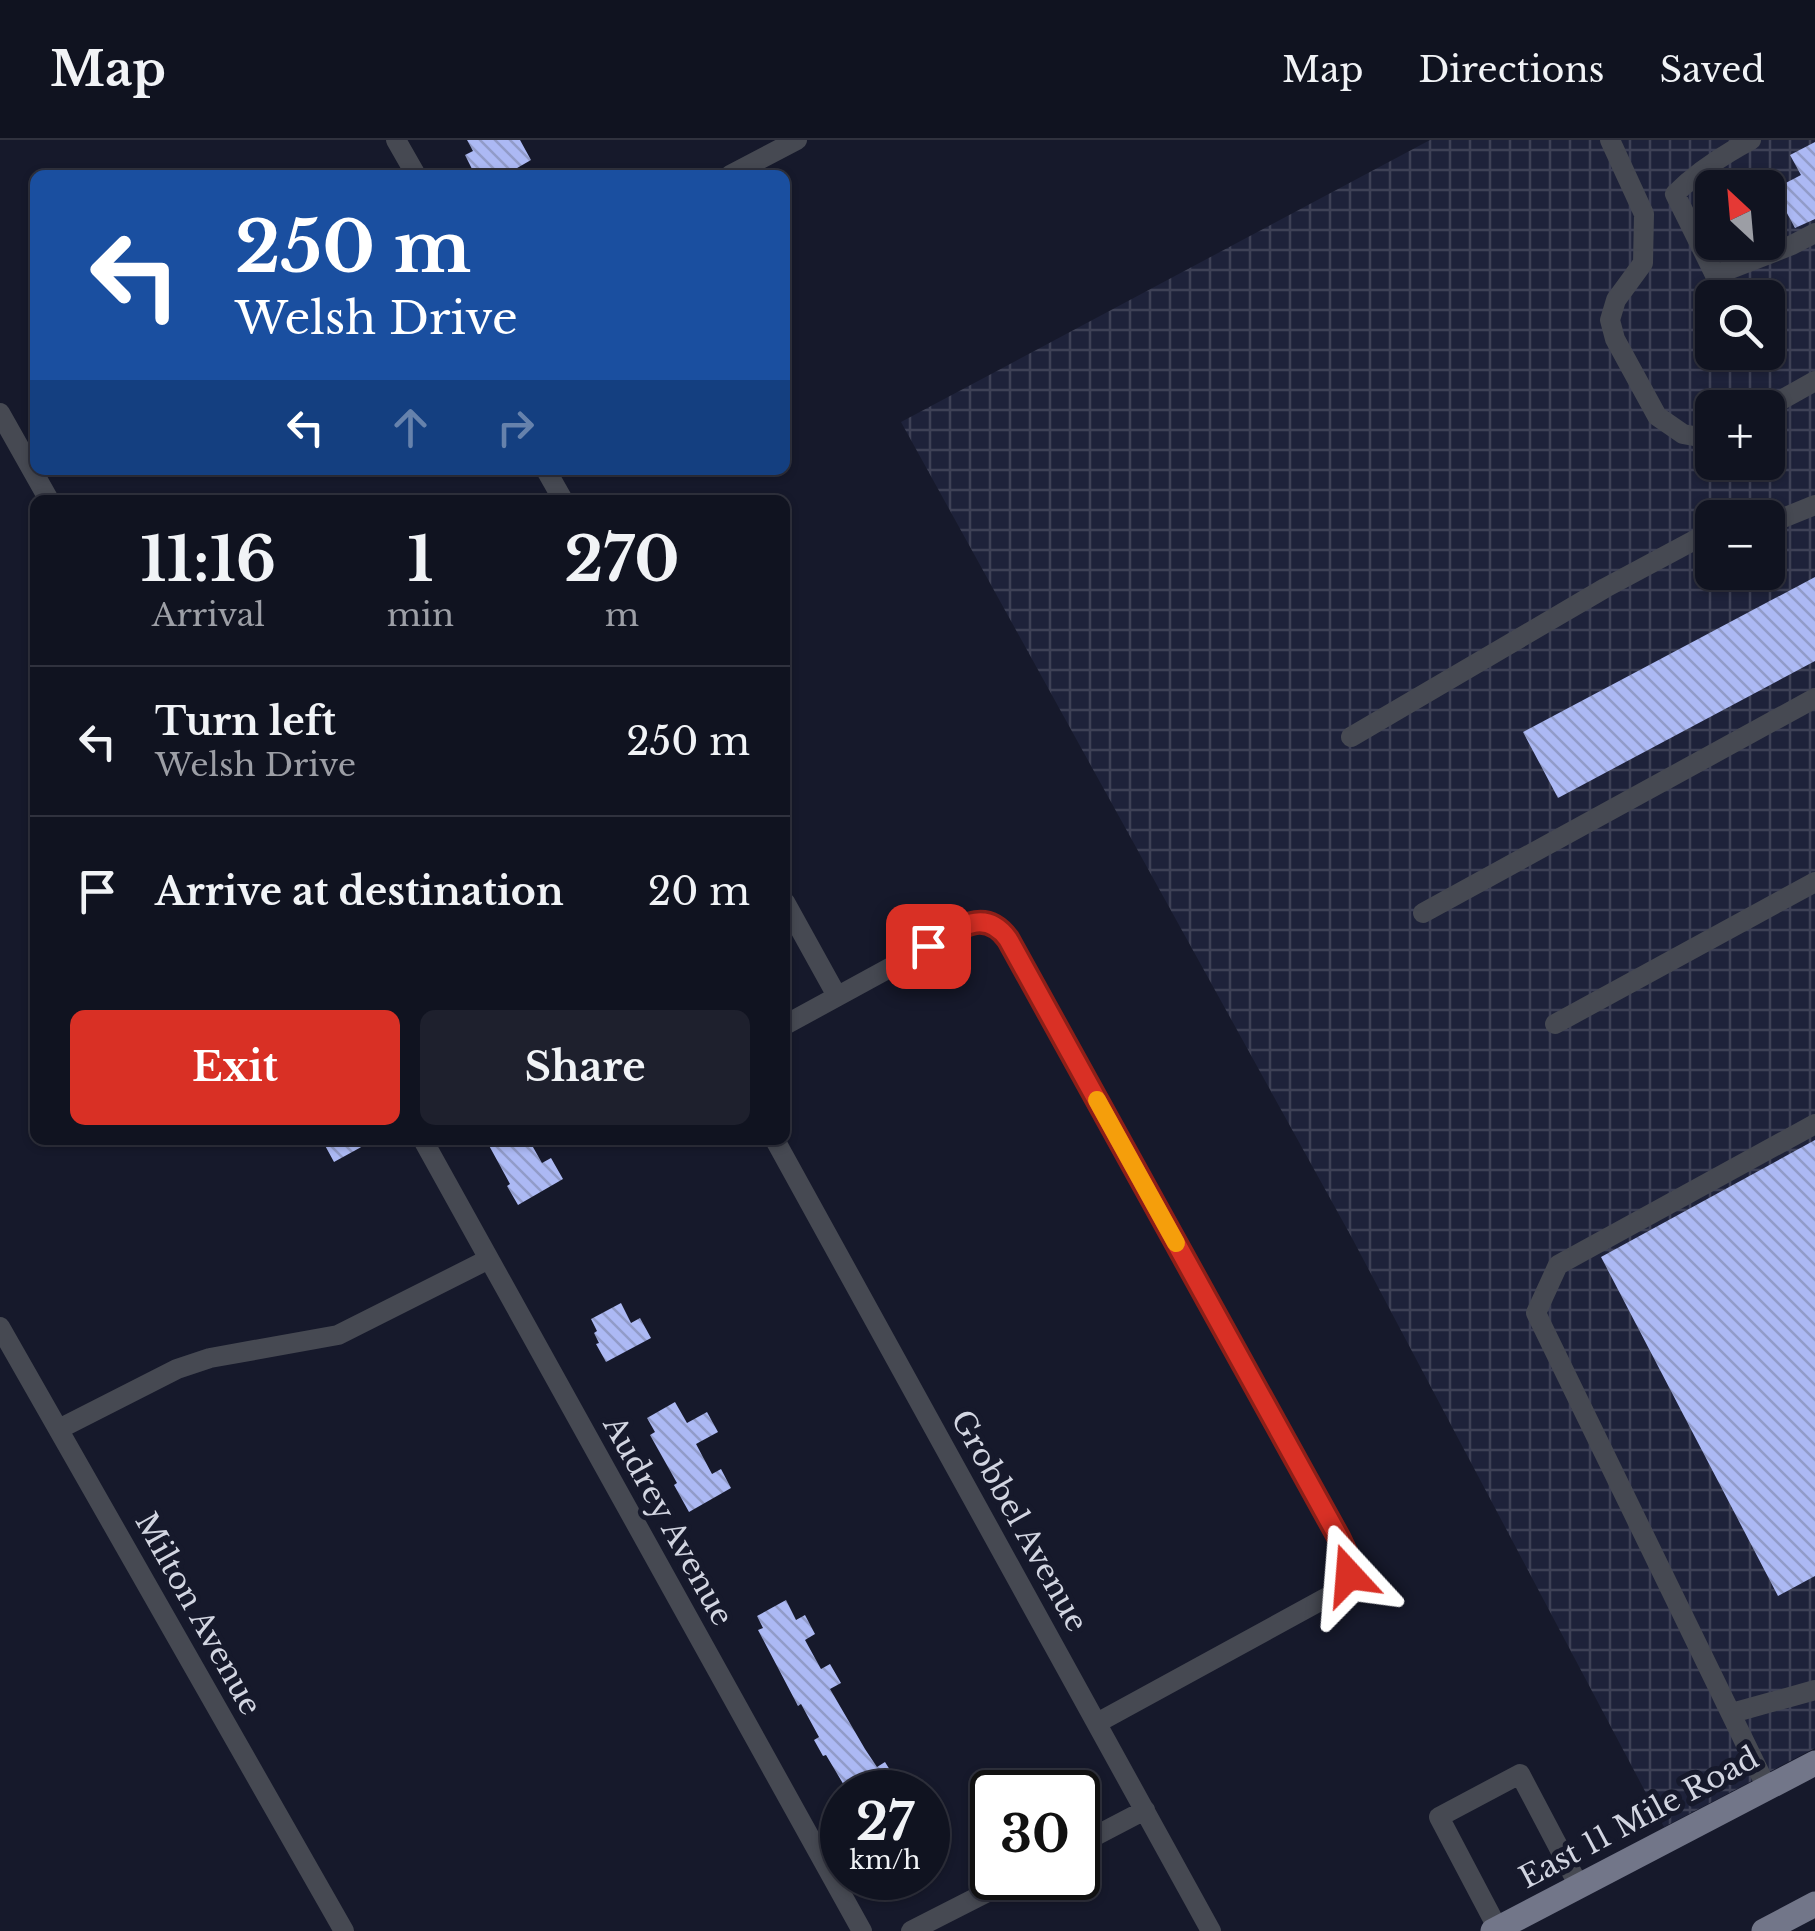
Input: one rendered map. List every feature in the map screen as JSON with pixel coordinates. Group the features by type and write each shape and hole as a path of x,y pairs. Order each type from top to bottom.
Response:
{"main road":[{"name":"East 11 Mile Road","path":"1495,1930 1815,1763"},
{"path":"1764,1931 1815,1904"}],"street":[{"path":"396,140 413,170"},
{"path":"740,170 797,140"},
{"path":"1610,140 1644,214 1643,263 1616,300 1610,320 1614,339 1658,416 1684,434 1695,435"},
{"path":"1751,140 1695,174 1676,194 1715,276 1815,233"},
{"path":"1785,398 1815,382"},
{"path":"0,412 30,466"},
{"path":"1785,517 1815,506"},
{"path":"1351,737 1695,539"},
{"path":"1422,913 1815,698"},
{"path":"1554,1024 1815,882"},
{"path":"790,911 838,996"},
{"path":"790,1022 970,924 988,922 1001,929 1347,1555 1349,1575 1339,1590 1097,1724"},
{"path":"1767,1788 1536,1313 1558,1265 1815,1124"},
{"name":"Audrey Avenue","path":"426,1145 862,1931"},
{"name":"Grobbel Avenue","path":"777,1145 1211,1931"},
{"path":"59,1428 177,1369 210,1358 338,1335 488,1259"},
{"name":"Milton Avenue","path":"0,1327 344,1931"},
{"path":"1732,1714 1815,1690"},
{"path":"1495,1930 1439,1817 1520,1774 1579,1886"},
{"path":"1100,1834 1145,1810"},
{"path":"911,1931 972,1900"}],"shaded area":[{"path":"1430,140 1815,140 1815,1748 1664,1827 1352,1238 901,422"}],"building":[{"path":"467,140 520,140 531,160 514,170 472,170 465,155 473,151"},
{"path":"1815,142 1815,219 1795,228 1785,209 1785,183 1801,175 1790,155"},
{"path":"1815,577 1815,661 1558,798 1523,732"},
{"path":"1815,1140 1815,1576 1778,1596 1601,1257"},
{"path":"325,1145 365,1145 334,1162"},
{"path":"489,1145 532,1145 542,1163 551,1158 563,1179 518,1205 507,1186 510,1184"},
{"path":"621,1303 631,1323 640,1318 651,1338 606,1362 596,1344 597,1331 591,1319"},
{"path":"675,1402 687,1423 707,1412 718,1432 696,1444 712,1474 721,1469 731,1488 689,1512 650,1435 655,1432 647,1418"},
{"path":"786,1600 796,1620 805,1615 815,1634 805,1640 821,1669 830,1664 841,1683 830,1689 877,1767 885,1762 890,1770 835,1770 814,1740 819,1737 758,1630 763,1628 757,1616"}],"slow traffic":[{"path":"1097,1100 1176,1243"}],"route":[{"path":"928,946 981,921 1001,929 1008,939 1339,1538 1347,1555 1349,1575"}]}
